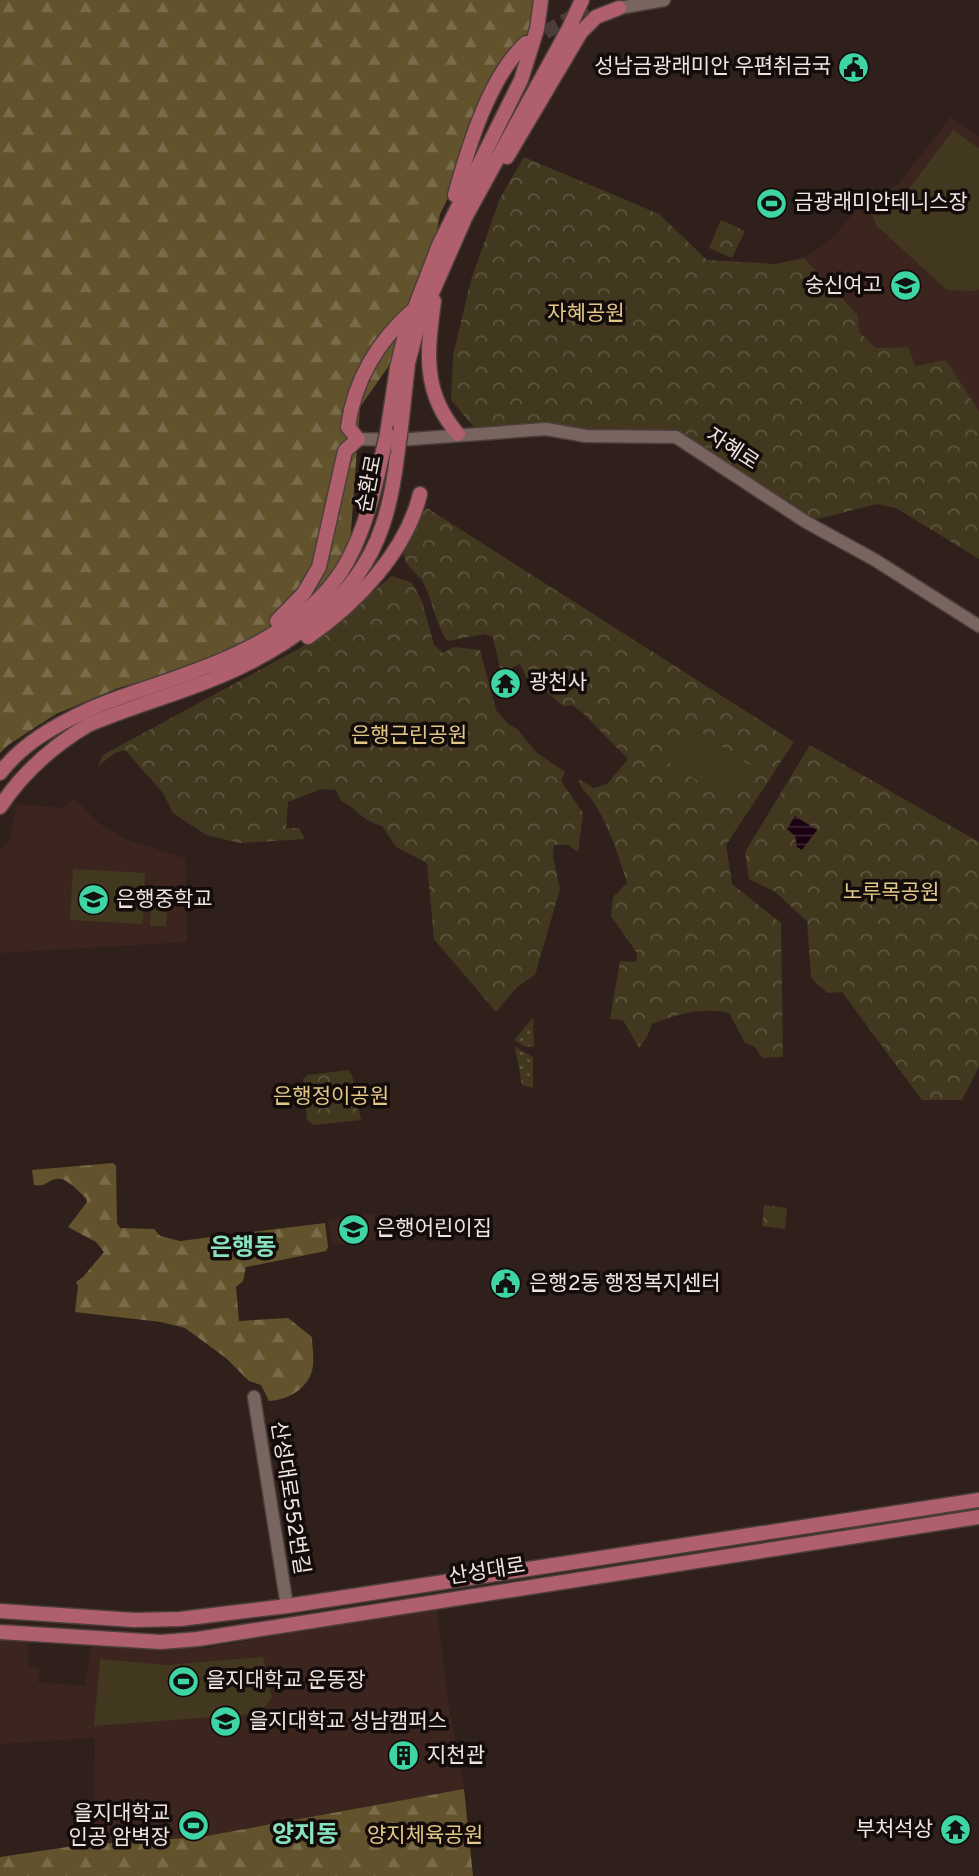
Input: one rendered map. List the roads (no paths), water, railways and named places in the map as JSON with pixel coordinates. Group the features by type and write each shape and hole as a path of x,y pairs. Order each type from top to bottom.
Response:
{"main road":[{"name":"순환로","path":"0,807 14,785 31,767 69,736 88,725 216,678 262,657 311,625 354,579 382,529 393,487 391,450 387,434 397,368 414,309 444,234 521,80 537,29 541,0"},
{"name":"순환로","path":"0,774 18,753 33,741 74,717 115,698 225,659 279,629 334,582 347,563 359,537 377,481 401,427 412,344 418,325 465,218 584,4"},
{"path":"584,4 619,8"},
{"path":"465,218 500,167 581,32 596,17 619,8"},
{"path":"444,234 471,145 493,91 517,52 526,43"},
{"path":"436,287 429,334 428,364 440,412 458,435"},
{"path":"225,659 272,625 312,583 323,555 345,452 358,439 348,427 358,385 392,329 414,309"},
{"path":"262,657 300,642 349,605 387,562 416,509 420,494"},
{"name":"산성대로","path":"0,1611 134,1620 180,1619 979,1500"},
{"name":"산성대로","path":"0,1632 162,1642 198,1639 979,1517"}],"street":[{"path":"619,8 664,0"},
{"name":"자혜로","path":"358,439 398,440 546,429 586,436 676,437 806,522 875,560 979,626"},
{"name":"산성대로552번길","path":"254,1397 287,1605"}],"tunnel":[{"path":"527,43 587,8"}],"place":[{"name":"성남금광래미안 우편취금국","path":"854,67"},
{"name":"금광래미안테니스장","path":"771,203"},
{"name":"숭신여고","path":"905,286"},
{"name":"광천사","path":"506,683"},
{"name":"은행중학교","path":"93,900"},
{"name":"은행어린이집","path":"353,1229"},
{"name":"은행2동 행정복지센터","path":"506,1284"},
{"name":"을지대학교 운동장","path":"183,1681"},
{"name":"을지대학교 성남캠퍼스","path":"226,1722"},
{"name":"지천관","path":"404,1756"},
{"name":"을지대학교 인공 암벽장","path":"193,1826"},
{"name":"부처석상","path":"956,1830"}],"district":[{"name":"은행동","path":"243,1249"},
{"name":"양지동","path":"305,1836"}],"park label":[{"name":"자혜공원","path":"586,314"},
{"name":"은행근린공원","path":"409,736"},
{"name":"노루목공원","path":"891,893"},
{"name":"은행정이공원","path":"331,1097"},
{"name":"양지체육공원","path":"425,1836"}]}
